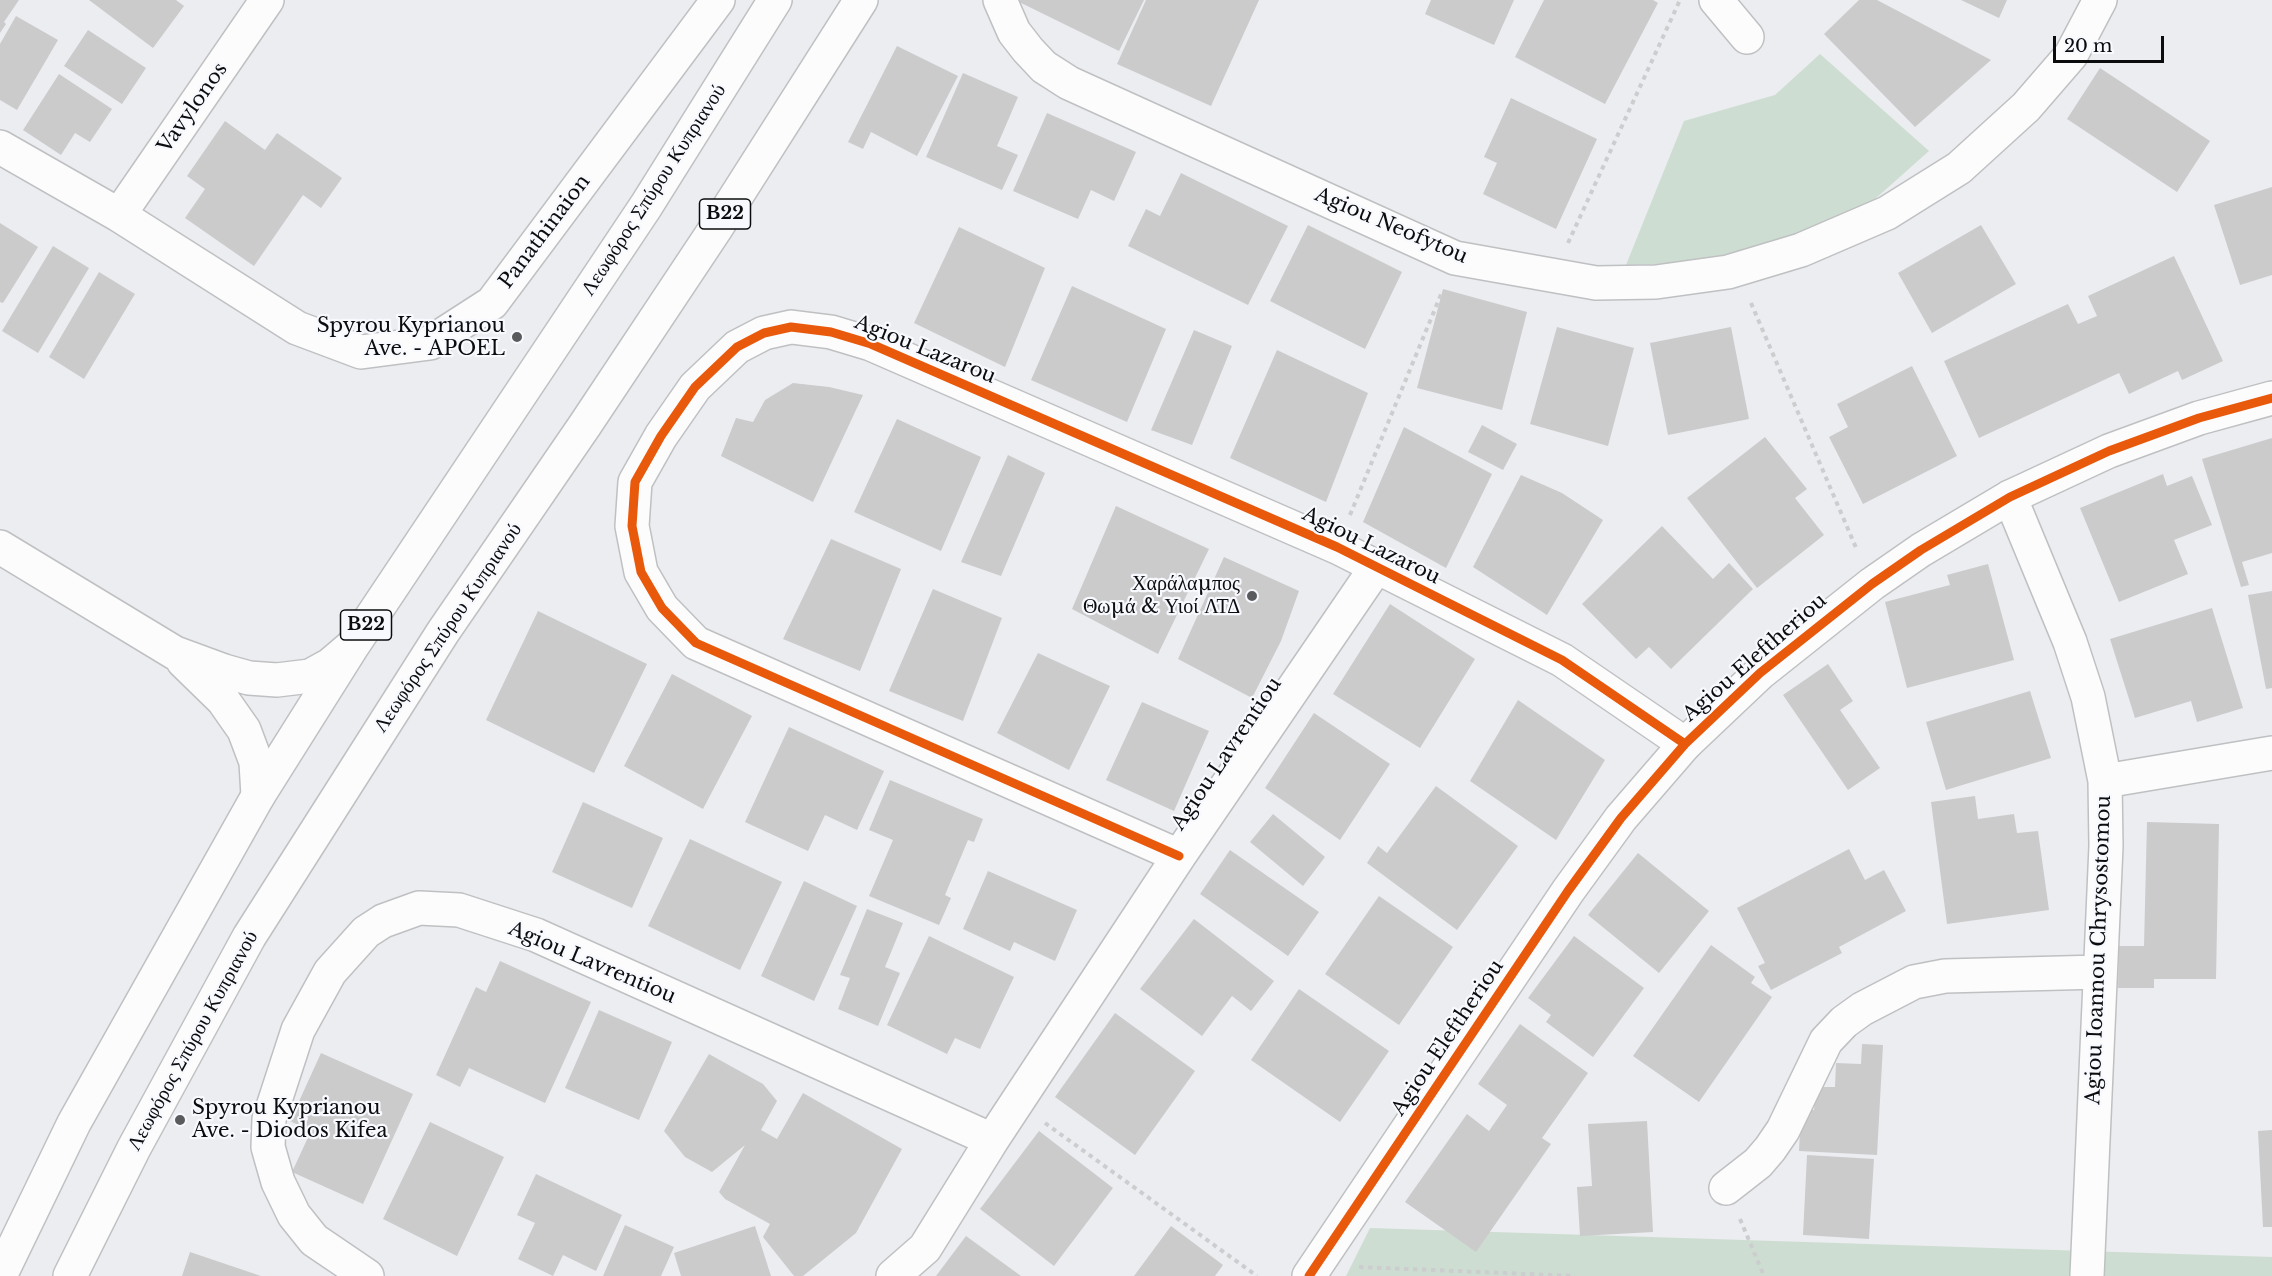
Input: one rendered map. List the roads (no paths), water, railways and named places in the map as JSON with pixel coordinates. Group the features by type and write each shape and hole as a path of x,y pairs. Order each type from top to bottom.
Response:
{"street":[{"name":"Vavylonos","path":"119,215 267,0"},
{"name":"Panathinaion","path":"0,147 119,215 297,328 361,352 430,343 492,303 718,0"},
{"name":"Λεωφόρος Σπύρου Κυπριανού","path":"0,1276 74,1123 258,796 353,645 646,206 775,0"},
{"name":"Λεωφόρος Σπύρου Κυπριανού","path":"70,1276 134,1148 249,937 443,632 703,248 861,0"},
{"name":"Agiou Neofytou","path":"1000,0 1014,32 1028,50 1044,67 1069,83 1455,258 1596,283 1656,282 1736,270 1801,250 1887,213 1959,168 2026,107 2071,55 2100,0"},
{"path":"1716,0 1747,37"},
{"name":"Agiou Lazarou","path":"1179,856 696,643 662,608 641,572 632,526 635,482 661,436 695,387 737,347 764,333 791,327 831,332 871,344 1337,547 1562,660 1684,744"},
{"name":"Agiou Eleftheriou","path":"1313,1271 1568,891 1621,818 1684,744 1760,673 1872,584 1921,550 2010,497 2109,452 2199,418 2272,398"},
{"name":"Agiou Ioannou Chrysostomou","path":"2010,497 2070,642 2088,697 2105,781 2106,846 2087,1276"},
{"path":"0,547 175,653 249,678 277,680 310,676 330,666 353,645"},
{"name":"Agiou Lavrentiou","path":"893,1276 925,1248 992,1140 1179,856 1375,568"},
{"path":"175,653 223,700 244,730 256,762 258,796"},
{"path":"2105,781 2272,753"},
{"name":"Agiou Lavrentiou","path":"367,1276 314,1240 294,1215 278,1182 268,1147 269,1119 298,1030 330,972 366,932 383,921 419,908 459,910 536,935 992,1140"},
{"path":"1726,1188 1758,1163 1770,1149 1782,1130 1826,1041 1844,1022 1862,1009 1914,982 1945,976 2100,972"}],"place":[{"name":"Spyrou Kyprianou Ave. - APOEL","path":"517,337"},
{"name":"Χαράλαμπος Θωμά & Υιοί ΛΤΔ","path":"1252,596"},
{"name":"Spyrou Kyprianou Ave. - Diodos Kifea","path":"180,1120"}]}
